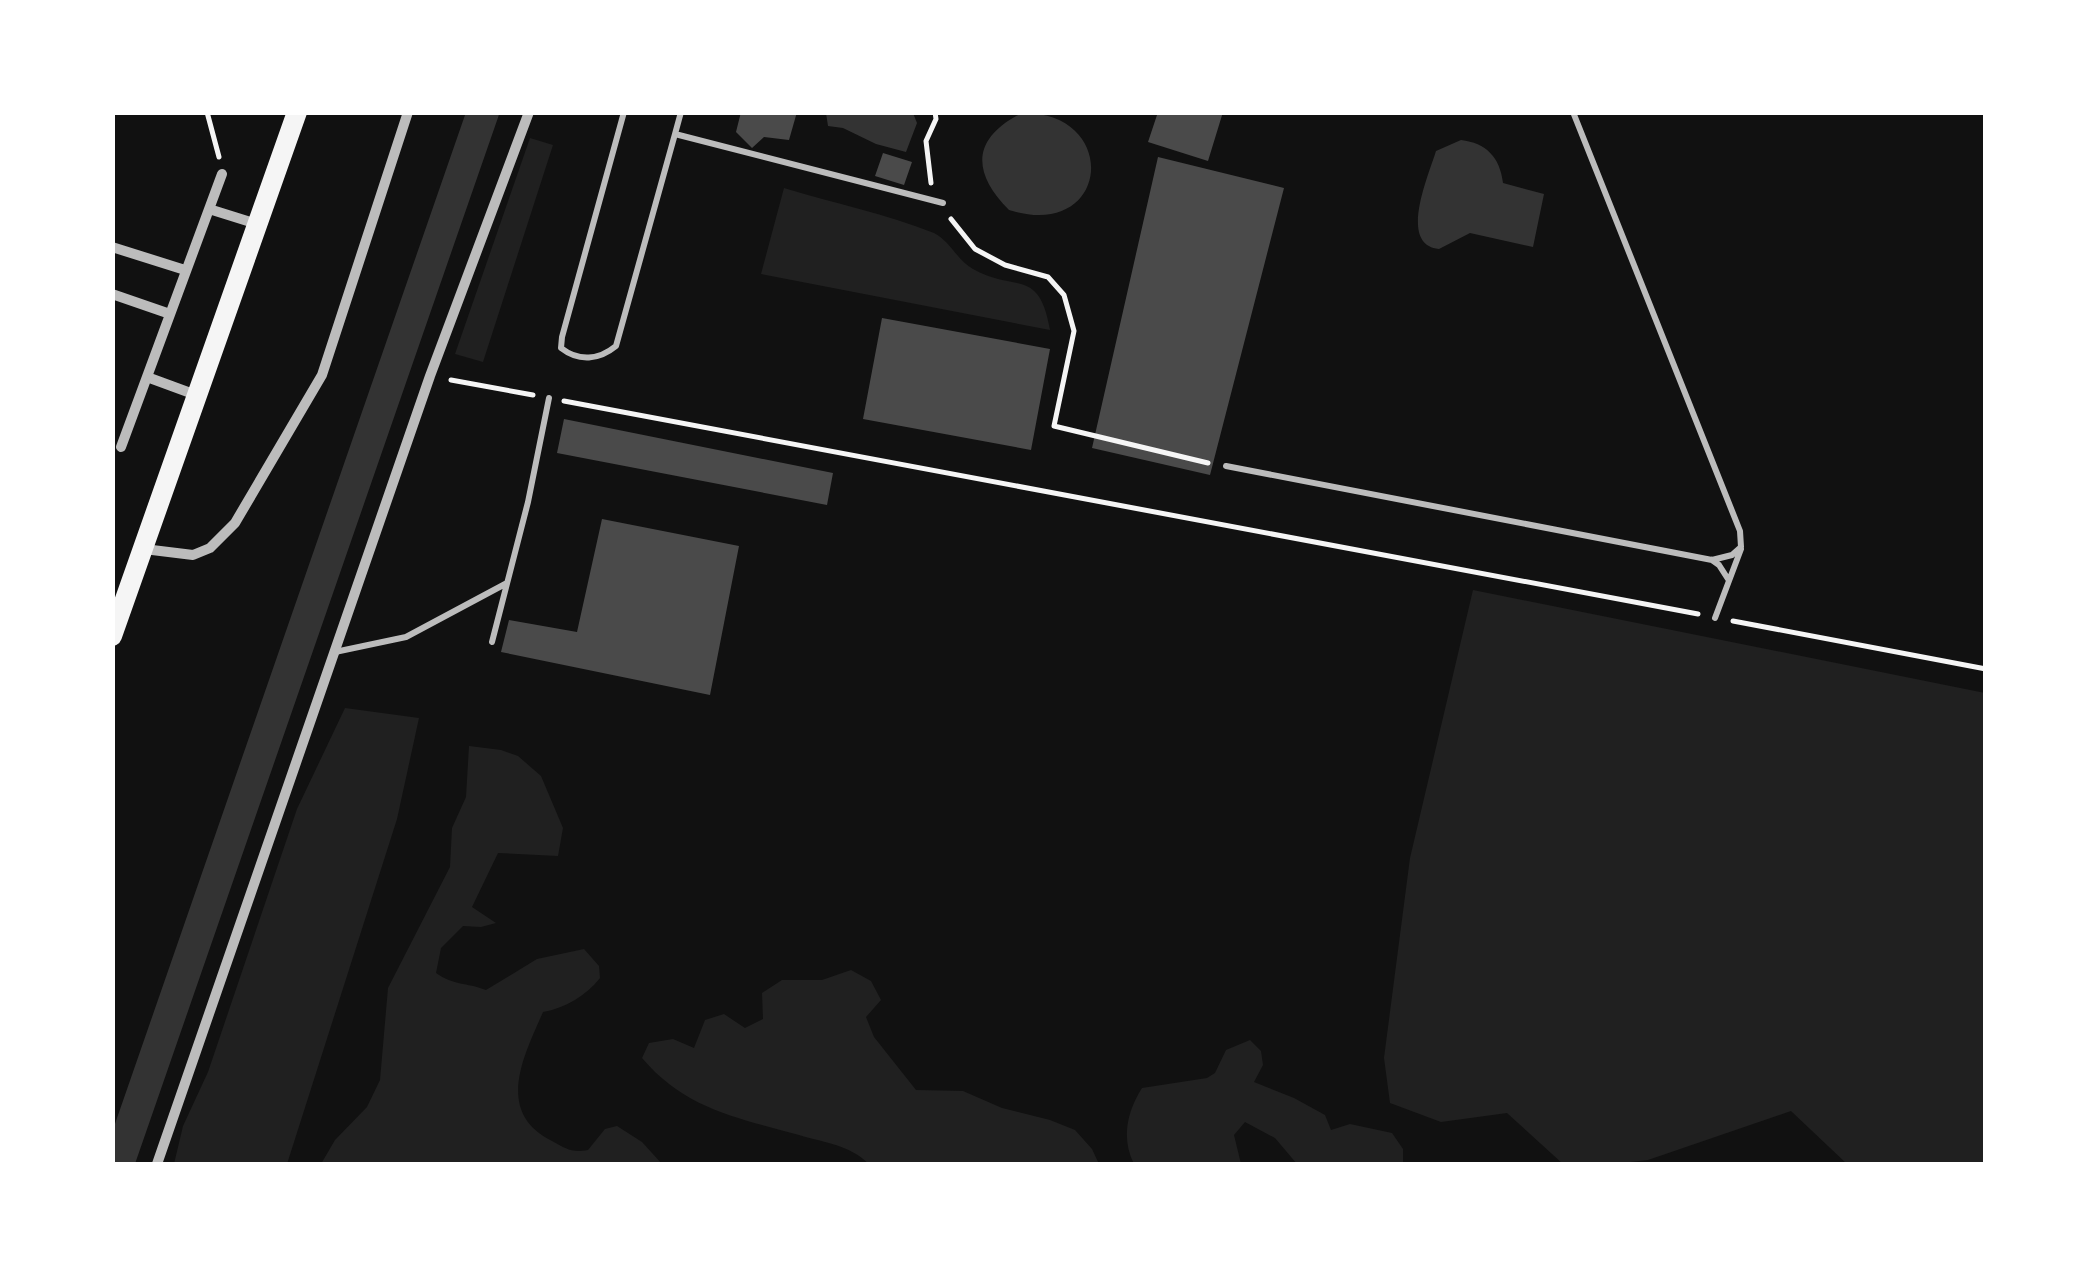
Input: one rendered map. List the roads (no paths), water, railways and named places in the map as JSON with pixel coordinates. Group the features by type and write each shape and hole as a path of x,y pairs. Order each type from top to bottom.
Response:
{"main road":[{"path":"112,636 297,112"}],"street":[{"path":"143,549 192,555 210,548 235,523 322,375 408,112"},
{"path":"156,1164 430,376 529,112"},
{"path":"122,447 222,174"},
{"path":"209,209 257,224"},
{"path":"112,247 185,270"},
{"path":"112,294 170,314"},
{"path":"147,377 197,396"}],"lane":[{"path":"624,112 562,338 561,348 585,358 605,355 616,346 681,112"},
{"path":"1573,112 1740,531 1741,548 1715,618"},
{"path":"675,134 943,203"},
{"path":"492,642 528,502 549,398"},
{"path":"1226,466 1712,560 1720,564 1728,580"},
{"path":"1712,560 1732,555 1741,548"},
{"path":"334,652 406,637 507,583"}],"waterway":[{"path":"118,1164 483,112"}]}
